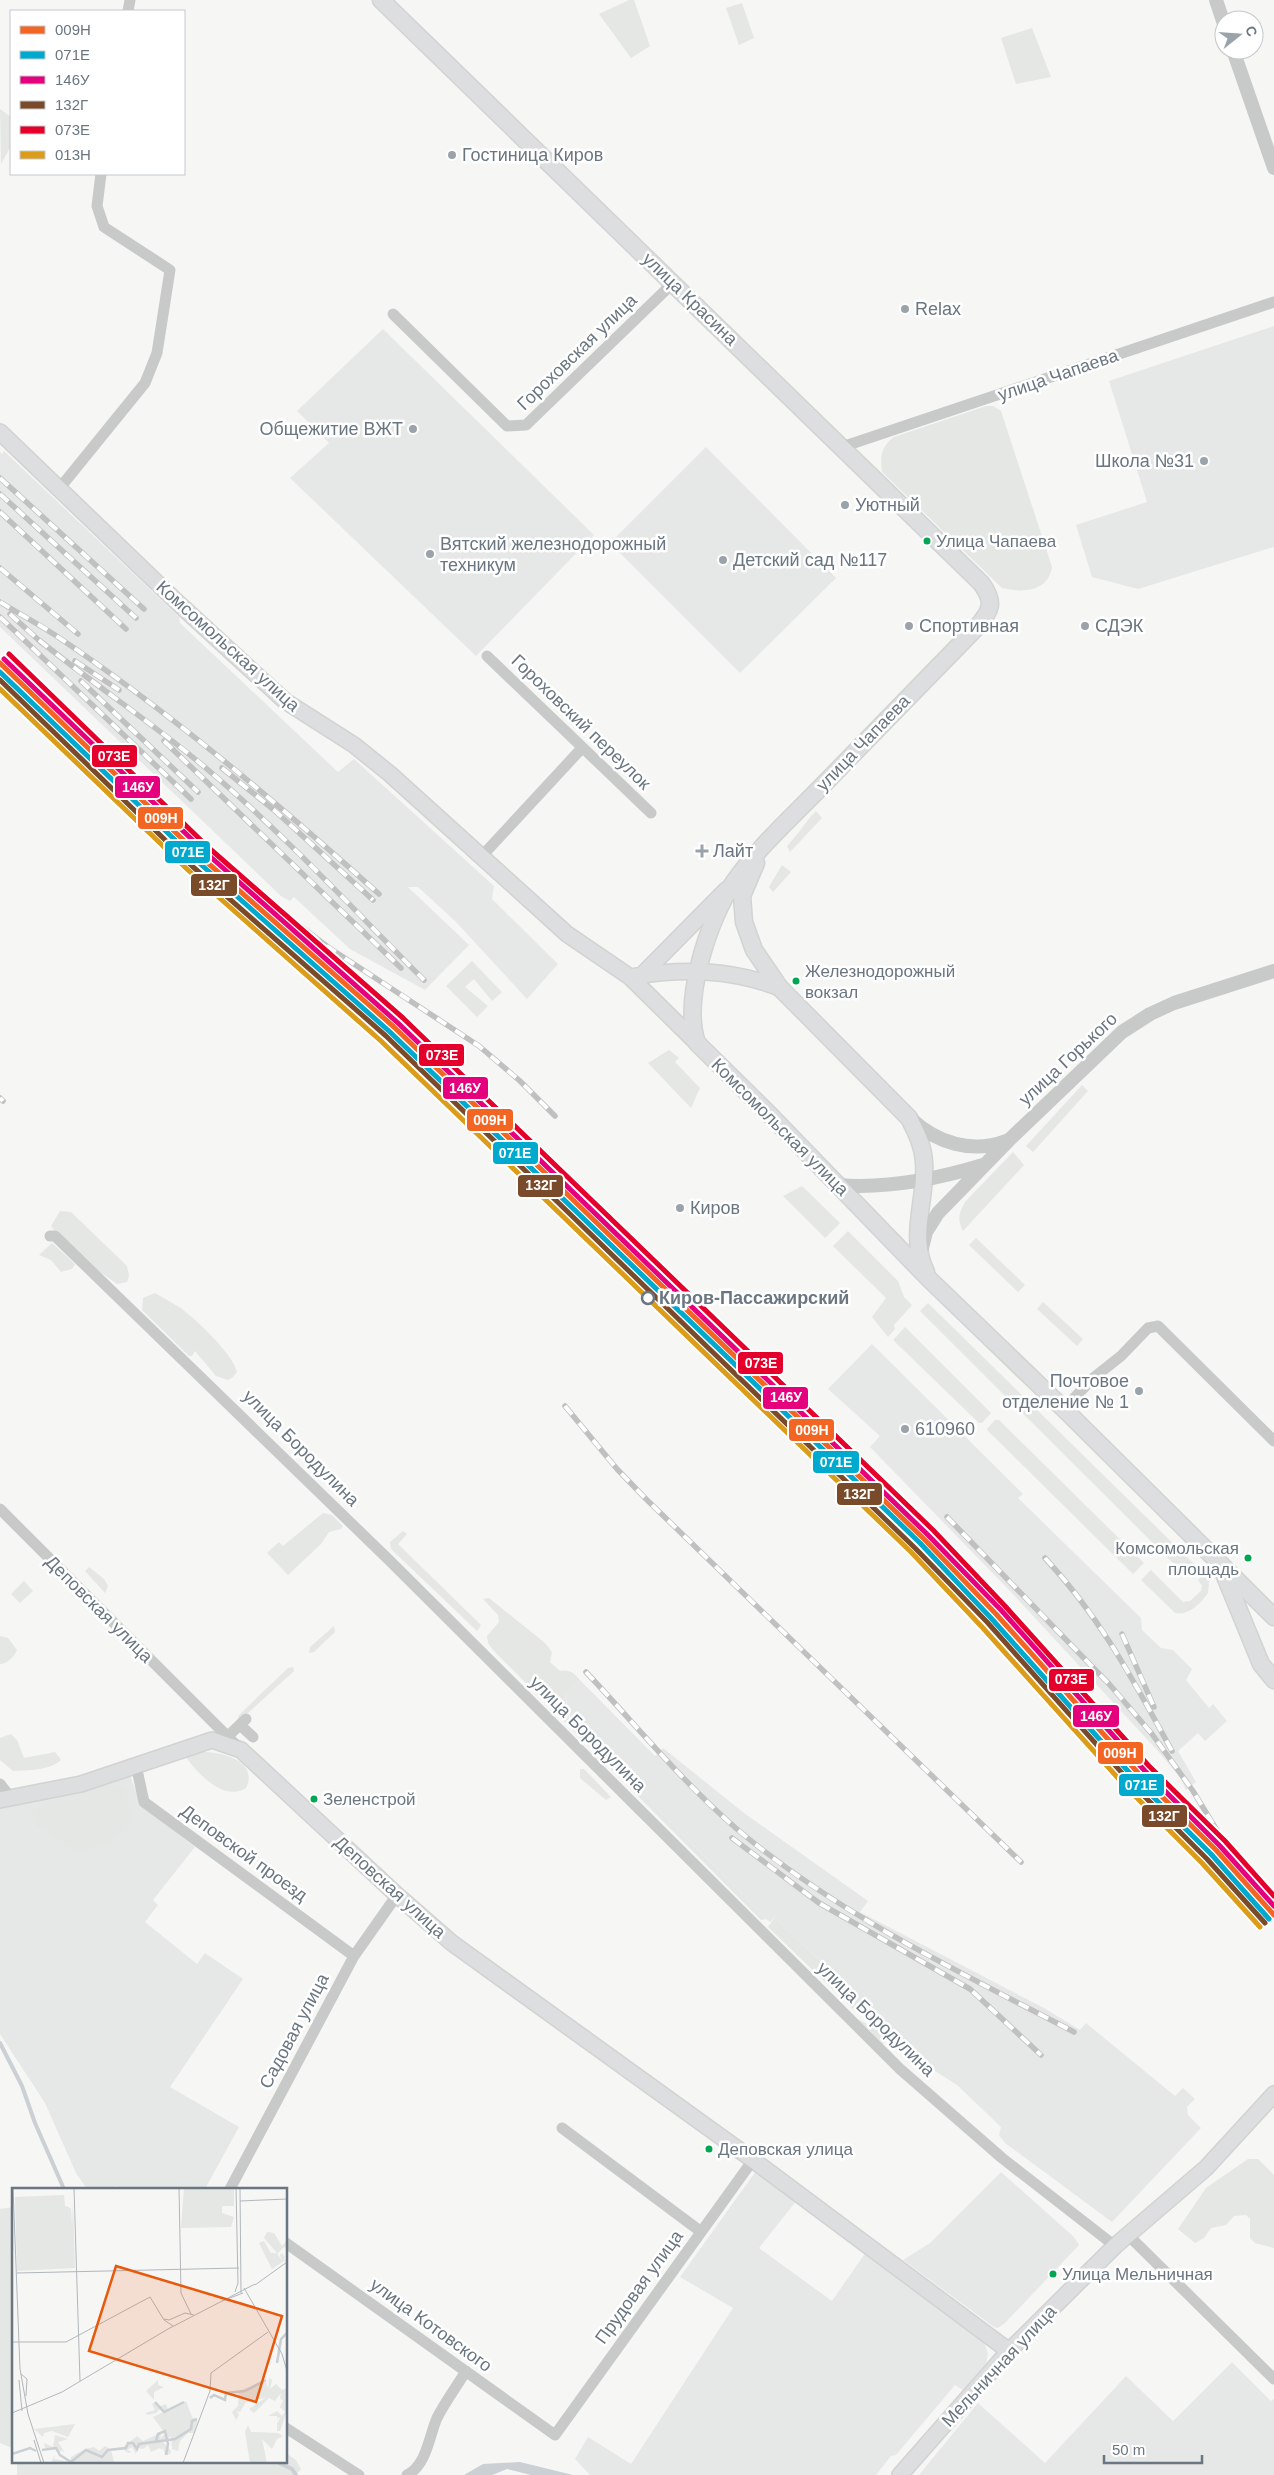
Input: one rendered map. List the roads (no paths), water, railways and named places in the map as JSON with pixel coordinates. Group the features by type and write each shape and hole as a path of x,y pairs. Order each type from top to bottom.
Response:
{"main road":[{"name":"улица Красина","path":"381,0 981,583 989,594 991,604"},
{"name":"Комсомольская улица","path":"0,432 285,701 354,745 390,774 567,934 636,976 697,1043 838,1185 1274,1617"},
{"name":"улица Чапаева","path":"636,976 734,882 761,849 976,628 986,617 991,604"},
{"path":"761,849 742,896 742,912 746,931 754,950 780,988 909,1118 922,1148 924,1179 917,1233 925,1272"},
{"name":"улица Чапаева","path":"697,1043 694,1035 693,1011 698,972 713,920 734,882"},
{"path":"636,976 698,972 735,974 780,988"},
{"name":"Комсомольская улица","path":"1219,1562 1267,1660 1274,1680"},
{"name":"Деповская улица","path":"5,1799 80,1784 212,1740 241,1750 397,1895 452,1943 753,2160 1009,2351"},
{"name":"Мельничная улица","path":"900,2475 1009,2351 1115,2246 1206,2168 1274,2094"}],"street":[{"path":"1236,60 1274,168"},
{"path":"59,489 145,383 157,353 170,270 104,227 97,206 101,175"},
{"name":"Гороховская улица","path":"393,314 507,426 526,426 673,283"},
{"name":"улица Чапаева","path":"842,446 1274,302"},
{"name":"Гороховский переулок","path":"486,656 651,813"},
{"path":"482,856 582,748"},
{"name":"улица Горького","path":"925,1272 922,1246 926,1232 938,1213 1109,1042 1136,1023 1174,1003 1274,971"},
{"path":"909,1118 933,1136 956,1145 979,1147 1009,1140"},
{"path":"838,1185 878,1185 924,1179 984,1165"},
{"name":"улица Бородулина","path":"50,1236 55,1236 224,1397 900,2068 1002,2158 1115,2246"},
{"path":"1064,1409 1092,1379 1122,1356 1148,1328 1158,1326 1274,1441"},
{"name":"Деповская улица","path":"0,1509 241,1750"},
{"path":"227,1737 243,1721 253,1737"},
{"name":"Деповской проезд","path":"136,1765 144,1802 354,1956"},
{"path":"0,1784 5,1799"},
{"name":"Садовая улица","path":"231,2188 354,1956 397,1895"},
{"path":"562,2128 700,2231"},
{"name":"Прудовая улица","path":"555,2435 700,2231 753,2160"},
{"path":"1128,2235 1274,2379"},
{"name":"улица Котовского","path":"288,2244 555,2435"},
{"path":"407,2475 413,2472 423,2457 438,2417 466,2371"},
{"path":"288,2429 359,2475"}],"waterway":[{"path":"0,2043 22,2086 35,2123 64,2188"},
{"path":"277,2462 292,2469 296,2475"}],"railway":[{"path":"0,478 144,609"},
{"path":"0,494 136,618"},
{"path":"0,512 126,629"},
{"path":"0,568 78,634"},
{"path":"0,602 55,635 140,695 262,792 379,894"},
{"path":"10,614 43,644"},
{"path":"0,617 191,799"},
{"path":"39,640 166,736 236,794 291,846 424,980"},
{"path":"75,661 119,690"},
{"path":"81,681 198,792"},
{"path":"164,741 401,968"},
{"path":"222,768 274,810 373,900"},
{"path":"274,906 328,947 479,1046 520,1081 555,1116"},
{"path":"0,1098 3,1101"},
{"path":"565,1406 617,1469 646,1499 1021,1862"},
{"path":"947,1517 1110,1685 1152,1734 1193,1791 1238,1865 1274,1913"},
{"path":"1045,1558 1083,1603 1100,1627 1172,1751"},
{"path":"1122,1634 1154,1707"},
{"path":"586,1672 698,1793 738,1830 777,1861 817,1889 900,1940 1074,2032"},
{"path":"732,1838 819,1903 970,1989 1041,2055"}],"place":[{"name":"Гостиница Киров","path":"452,155"},
{"name":"Relax","path":"905,309"},
{"name":"Общежитие ВЖТ","path":"413,429"},
{"name":"Школа №31","path":"1204,461"},
{"name":"Уютный","path":"845,505"},
{"name":"Улица Чапаева","path":"927,541"},
{"name":"Вятский железнодорожный техникум","path":"430,554"},
{"name":"Детский сад №117","path":"723,560"},
{"name":"Спортивная","path":"909,626"},
{"name":"СДЭК","path":"1085,626"},
{"name":"Лайт","path":"702,851"},
{"name":"Железнодорожный вокзал","path":"796,981"},
{"name":"Киров","path":"680,1208"},
{"name":"Киров-Пассажирский","path":"648,1298"},
{"name":"Почтовое отделение № 1","path":"1139,1391"},
{"name":"610960","path":"905,1429"},
{"name":"Комсомольская площадь","path":"1248,1558"},
{"name":"Зеленстрой","path":"314,1799"},
{"name":"Деповская улица","path":"709,2149"},
{"name":"Улица Мельничная","path":"1053,2274"}]}
